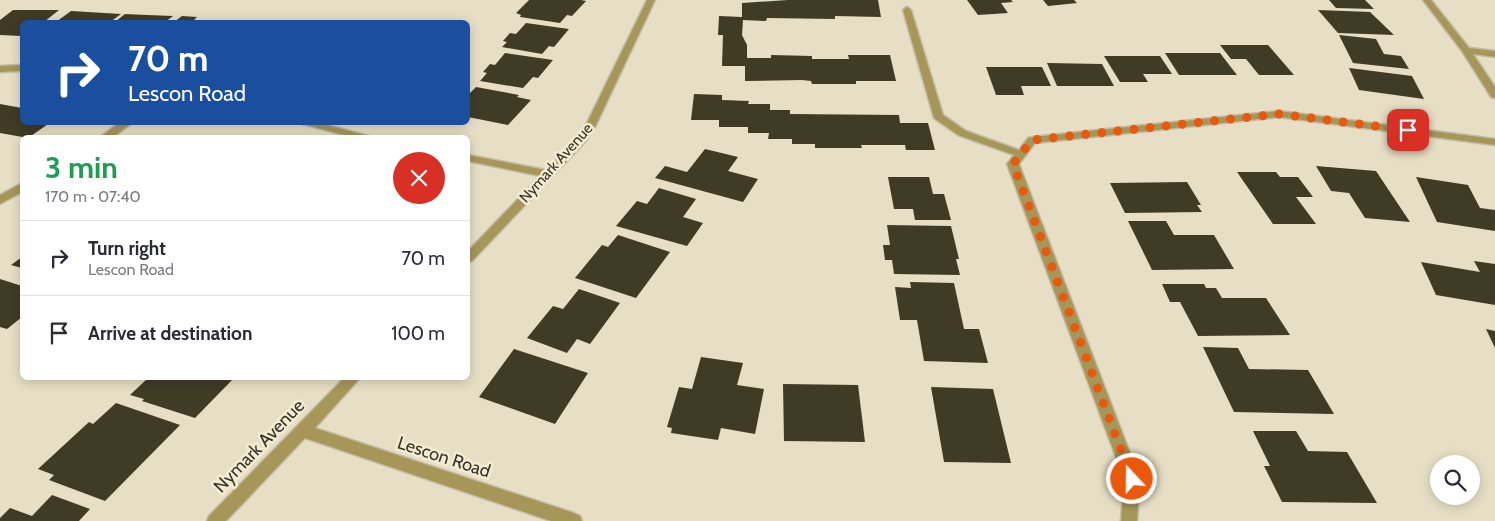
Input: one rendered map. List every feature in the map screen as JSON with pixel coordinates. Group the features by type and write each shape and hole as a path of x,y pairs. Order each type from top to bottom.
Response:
{"street":[{"name":"Nymark Avenue","path":"470,256 581,140 590,127 651,0"},
{"path":"1427,0 1466,50 1495,95"},
{"path":"907,10 938,116 962,133 1021,154"},
{"path":"1466,50 1495,54"},
{"path":"0,69 20,68"},
{"path":"1129,521 1132,479 1013,164 1032,140 1279,114 1495,142"},
{"path":"108,135 124,125"},
{"path":"313,125 358,135"},
{"path":"470,158 548,174"},
{"path":"0,200 20,188"},
{"name":"Nymark Avenue","path":"215,521 351,380"},
{"name":"Lescon Road","path":"302,430 574,521"}],"building":[{"path":"529,0 586,1 572,16 567,15 560,23 520,17 521,15 516,13"},
{"path":"788,0 878,0 881,17 835,16 835,19 767,18 766,21 743,20 742,35 747,45 747,58 771,58 771,55 812,56 812,59 849,59 848,55 890,55 896,81 856,81 856,84 812,84 811,81 802,80 745,81 745,66 722,66 723,35 718,35 719,16 742,17 742,3"},
{"path":"967,0 1011,0 1013,2 1001,3 1008,13 978,15"},
{"path":"1043,0 1074,0 1077,3 1048,6"},
{"path":"1329,0 1365,0 1374,9 1336,8"},
{"path":"13,10 59,10 46,20 20,20 20,36 0,35 0,20"},
{"path":"1318,10 1370,12 1394,35 1338,33"},
{"path":"71,11 121,14 113,20 59,20"},
{"path":"125,14 173,16 168,20 118,20"},
{"path":"182,16 197,17 194,20 177,20"},
{"path":"526,23 569,29 554,47 549,46 542,54 502,47 507,42 503,41 510,33 516,34"},
{"path":"1339,35 1376,39 1384,54 1401,56 1409,69 1353,63"},
{"path":"1220,45 1268,45 1294,75 1259,75 1246,59 1231,59"},
{"path":"505,53 553,60 538,78 533,77 523,88 480,81 487,73 483,72 490,64 495,65"},
{"path":"1165,53 1220,53 1237,75 1179,75"},
{"path":"1104,56 1160,56 1172,74 1143,74 1148,82 1120,82"},
{"path":"1047,63 1102,64 1114,86 1057,86"},
{"path":"986,67 1042,67 1051,86 1021,86 1024,95 996,95"},
{"path":"1349,68 1412,76 1424,99 1359,90"},
{"path":"476,87 519,95 517,97 531,100 508,125 470,117 470,93"},
{"path":"694,94 722,95 722,100 749,101 748,104 770,104 770,110 790,110 790,114 899,115 900,123 928,123 935,150 906,150 905,145 861,145 862,148 815,148 815,144 792,144 792,139 768,139 769,133 748,133 748,127 719,127 719,120 691,120"},
{"path":"0,104 20,108 20,125 47,125 32,135 20,135 20,137 0,133"},
{"path":"705,149 738,157 728,171 758,179 743,202 655,178 665,166 687,172"},
{"path":"1316,166 1376,171 1410,222 1365,218 1349,193 1331,191"},
{"path":"1237,172 1276,172 1280,177 1298,177 1313,197 1296,197 1316,224 1273,224"},
{"path":"888,177 929,177 933,194 944,194 951,220 915,220 913,209 894,209"},
{"path":"1416,177 1468,185 1480,208 1495,210 1495,231 1437,222"},
{"path":"1187,182 1201,205 1197,205 1202,212 1125,213 1110,183"},
{"path":"659,188 696,199 683,217 703,223 687,246 616,226 637,201 647,204"},
{"path":"1128,221 1166,221 1174,235 1214,235 1234,269 1152,270"},
{"path":"887,225 951,226 959,259 956,259 960,275 894,274 892,260 885,260 883,245 890,245"},
{"path":"618,235 670,252 636,298 575,278 602,245 608,247"},
{"path":"20,258 20,267 11,265"},
{"path":"1474,261 1495,264 1495,305 1436,295 1421,262 1480,272"},
{"path":"0,279 20,285 20,319 7,329 0,327"},
{"path":"910,282 954,283 964,329 979,329 988,363 924,361 917,320 900,320 895,287 911,288"},
{"path":"1162,284 1204,284 1206,288 1216,288 1222,298 1266,298 1290,335 1198,336 1180,302 1170,302"},
{"path":"579,289 620,303 590,344 577,339 567,353 527,338 553,306 563,309"},
{"path":"1486,329 1495,331 1495,348"},
{"path":"1203,347 1238,348 1249,369 1308,370 1334,414 1234,412"},
{"path":"514,349 588,373 555,424 479,397"},
{"path":"701,357 743,363 737,385 764,389 755,434 721,428 718,440 671,433 672,428 667,427 679,387 692,389"},
{"path":"146,380 232,380 195,418 142,401 144,399 130,395"},
{"path":"783,384 858,385 865,442 784,441"},
{"path":"931,387 993,389 1011,463 944,462"},
{"path":"116,403 180,425 105,501 49,480 54,475 38,469 89,422 93,424"},
{"path":"1253,431 1296,431 1308,451 1347,452 1377,503 1282,502 1264,466 1270,466"},
{"path":"52,495 90,509 79,521 0,521 0,518 10,508 32,516"}],"route":[{"path":"1132,479 1013,164 1032,140 1279,114 1408,130"}]}
